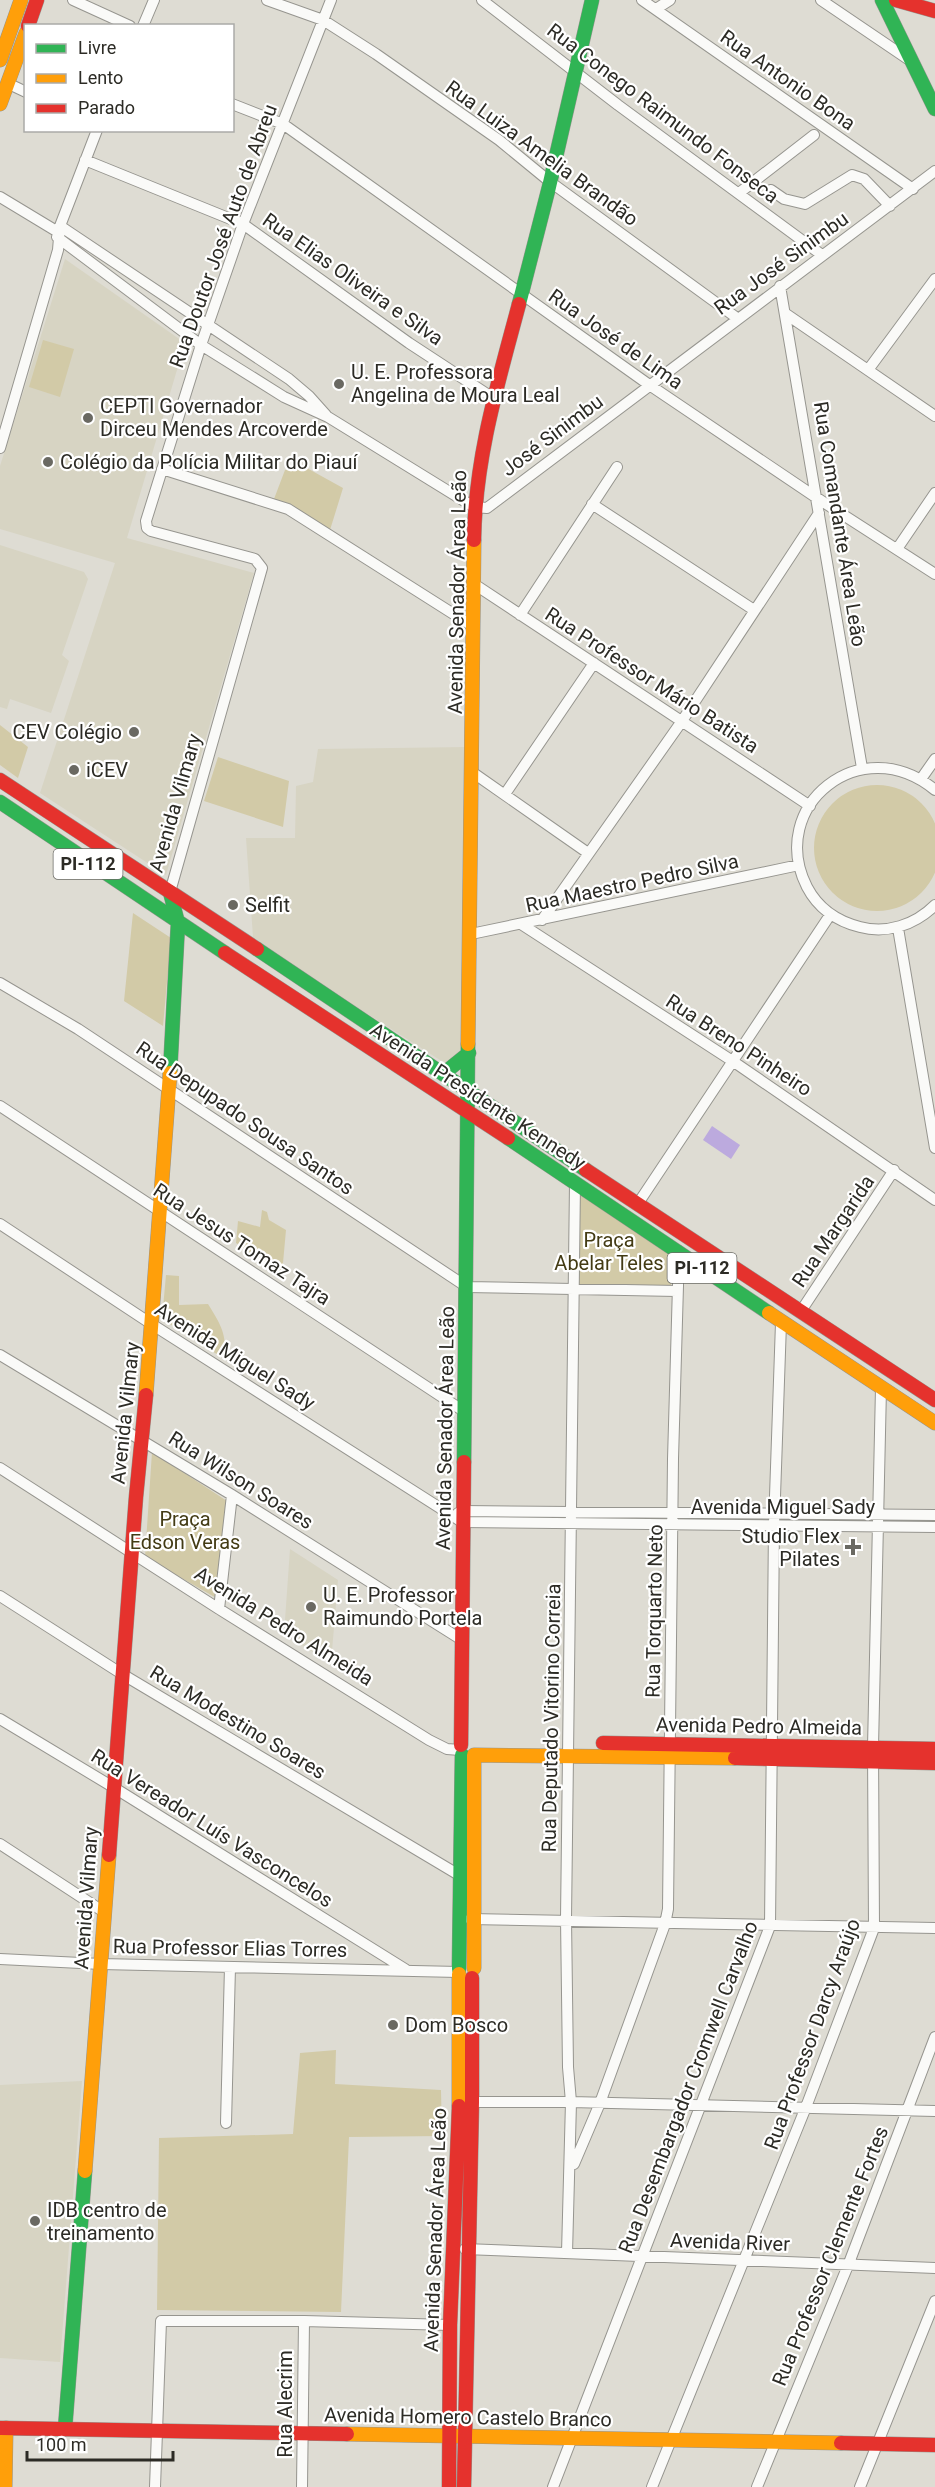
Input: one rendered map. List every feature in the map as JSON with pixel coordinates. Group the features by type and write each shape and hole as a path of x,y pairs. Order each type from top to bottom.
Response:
{"street":[{"path":"0,60 21,0"},
{"path":"29,24 37,0"},
{"path":"73,0 126,24"},
{"path":"144,24 154,0"},
{"name":"Rua Luiza Amelia Brandão","path":"267,0 323,20 376,54 499,140 549,181 737,318"},
{"name":"Rua Doutor José Auto de Abreu","path":"255,560 151,531 147,528 146,521 201,345 243,224 331,0"},
{"name":"Rua Conego Raimundo Fonseca","path":"482,0 618,105 822,255"},
{"name":"Avenida Senador Área Leão","path":"464,2487 467,1919 466,1750 459,1516 465,1412 467,1287 474,507 476,476 493,398 522,296 592,0"},
{"name":"Rua Antonio Bona","path":"642,0 914,189"},
{"path":"656,9 670,0"},
{"path":"821,0 911,61"},
{"path":"882,0 935,109"},
{"path":"896,0 935,11"},
{"path":"0,104 6,77 24,37"},
{"path":"6,77 24,90"},
{"name":"Rua José de Lima","path":"234,105 283,124 648,384 935,574"},
{"path":"1,442 58,250 58,232 96,132"},
{"path":"739,193 814,135"},
{"name":"Rua Elias Oliveira e Silva","path":"85,160 243,224 409,343 493,398"},
{"name":"Rua José Sinimbu","path":"648,384 914,189 935,171"},
{"path":"771,190 784,199 805,204 852,175 864,179 890,206"},
{"path":"0,197 208,325 289,379 328,417"},
{"path":"58,232 201,345 284,397 328,417 474,507"},
{"path":"868,370 935,279"},
{"name":"Rua Comandante Área Leão","path":"780,286 862,768"},
{"path":"786,314 935,416"},
{"name":"José Sinimbu","path":"474,507 487,508 648,384"},
{"path":"520,615 617,467"},
{"path":"162,469 288,508 474,627"},
{"path":"897,549 935,493"},
{"path":"592,504 754,610"},
{"path":"542,920 682,721 819,513"},
{"name":"Avenida Vilmary","path":"65,2429 122,1674 153,1325 178,923 170,892 262,572 260,563 255,560"},
{"name":"Rua Professor Mário Batista","path":"474,584 810,806"},
{"path":"505,794 594,663"},
{"path":"921,779 935,759"},
{"path":"935,790 921,779 900,770 881,767 862,768 844,774 828,785 810,806 798,837 799,865 811,895 830,915 846,924 872,930 898,928 923,916 935,905"},
{"path":"472,772 588,853"},
{"name":"Avenida Presidente Kennedy","path":"0,780 637,1205 935,1400"},
{"name":"Avenida Presidente Kennedy","path":"0,802 88,865 469,1112 679,1251 781,1323 935,1423"},
{"name":"Rua Maestro Pedro Silva","path":"471,934 799,865"},
{"path":"637,1205 830,915"},
{"name":"Rua Breno Pinheiro","path":"521,924 734,1062 935,1200"},
{"path":"898,928 935,1148"},
{"name":"Rua Depupado Sousa Santos","path":"0,982 78,1029 467,1287"},
{"path":"443,1074 469,1053"},
{"name":"Rua Jesus Tomaz Tajra","path":"0,1106 465,1412"},
{"name":"Rua Margarida","path":"801,1311 894,1170"},
{"name":"Rua Deputado Vitorino Correia","path":"567,2253 571,2102 568,2067 566,1919 575,1183"},
{"name":"Avenida Miguel Sady","path":"0,1224 153,1325 459,1516 571,1524 673,1518"},
{"name":"Rua Torquarto Neto","path":"571,2169 600,2103 665,1924 668,1888 679,1251"},
{"path":"467,1287 677,1291"},
{"name":"Rua Desembargador Cromwell Carvalho","path":"553,2487 770,1926 774,1519 781,1323"},
{"name":"Rua Wilson Soares","path":"0,1354 232,1495 462,1640"},
{"name":"Rua Professor Darcy Araújo","path":"652,2487 806,2107 874,1928 873,1747 881,1388"},
{"name":"Avenida Pedro Almeida","path":"0,1468 219,1610 447,1749 670,1750 772,1753 873,1762 935,1763"},
{"path":"219,1610 232,1495"},
{"name":"Avenida Miguel Sady","path":"459,1516 572,1511 673,1518 879,1520 935,1515"},
{"name":"Avenida Miguel Sady","path":"879,1520 935,1527"},
{"name":"Rua Modestino Soares","path":"0,1596 122,1674 459,1875"},
{"name":"Rua Vereador Luís Vasconcelos","path":"0,1719 405,1969"},
{"name":"Avenida Pedro Almeida","path":"772,1753 873,1747 935,1749"},
{"name":"Avenida Senador Área Leão","path":"466,1750 459,1875 467,1919"},
{"path":"0,1844 104,1912"},
{"path":"467,1919 566,1919 665,1924 935,1928"},
{"name":"Rua Professor Elias Torres","path":"0,1959 100,1964 465,1972"},
{"path":"226,2123 230,1967"},
{"name":"Rua Professor Clemente Fortes","path":"757,2487 849,2263 935,2037"},
{"path":"466,2102 571,2102 935,2111"},
{"name":"Avenida Senador Área Leão","path":"449,2487 452,2250 466,2102"},
{"name":"Avenida River","path":"452,2250 935,2268"},
{"path":"860,2487 935,2301"},
{"path":"155,2487 159,2323 163,2320 450,2325"},
{"name":"Rua Alecrim","path":"302,2487 304,2321"},
{"path":"3,2428 5,2487"},
{"name":"Avenida Homero Castelo Branco","path":"3,2428 935,2445"}],"shaded area":[{"path":"65,259 185,343 127,538 254,573 166,875 40,793 115,563 0,529 0,466"},
{"path":"0,545 84,572 88,579 62,655 69,661 51,713 10,699 7,709 0,707"},
{"path":"468,747 464,1048 448,1063 363,1011 253,937 246,838 295,838 296,786 313,782 318,749"},
{"path":"712,1126 740,1145 731,1159 703,1140"},
{"name":"U. E. Professor Raimundo Portela","path":"290,1549 338,1580 331,1663 284,1634"},
{"name":"IDB centro de treinamento","path":"82,2081 60,2362 0,2358 0,2085"}],"green space":[{"path":"43,340 74,349 60,397 29,387"},
{"path":"305,467 343,488 330,530 274,499 285,470"},
{"path":"0,725 28,747 18,778 0,765"},
{"path":"218,757 289,781 283,827 204,801"},
{"path":"877,785 901,790 921,804 935,824 935,872 921,892 901,906 877,911 853,906 833,892 819,872 814,848 819,824 833,804 853,790"},
{"path":"133,913 171,938 163,1026 124,1001"},
{"name":"Praça Abelar Teles","path":"575,1183 671,1250 671,1289 573,1289"},
{"path":"262,1210 267,1212 269,1220 286,1230 282,1274 236,1243 238,1221 260,1227"},
{"path":"166,1275 179,1276 179,1305 208,1304 222,1331 226,1360 162,1319"},
{"name":"Praça Edson Veras","path":"152,1452 227,1501 218,1599 145,1557"},
{"path":"336,2050 335,2084 441,2090 442,2136 349,2137 341,2312 157,2310 159,2138 293,2134 300,2053"}],"traffic: fast":[{"path":"519,304 549,187 592,0"},
{"path":"882,0 935,109"},
{"path":"0,802 225,953"},
{"path":"170,892 178,923 170,1073"},
{"path":"257,949 586,1170"},
{"path":"464,1462 468,1044"},
{"path":"443,1074 469,1053"},
{"path":"508,1138 769,1313"},
{"path":"459,1969 462,1755"},
{"path":"65,2429 85,2171"}],"traffic: slow":[{"path":"0,60 21,0"},
{"path":"0,104 24,38"},
{"path":"468,1044 474,540"},
{"path":"146,1395 170,1073"},
{"path":"769,1313 935,1423"},
{"path":"474,1968 474,1755 735,1758"},
{"path":"85,2171 109,1855"},
{"path":"459,1974 459,2106"},
{"path":"5,2487 6,2428"},
{"path":"347,2434 841,2443"}],"traffic: jam":[{"path":"29,24 37,0"},
{"path":"896,0 935,11"},
{"path":"474,540 475,510 483,450 519,304"},
{"path":"0,780 257,949"},
{"path":"225,953 508,1138"},
{"path":"586,1170 935,1400"},
{"path":"109,1855 146,1395"},
{"path":"461,1745 464,1462"},
{"path":"603,1743 935,1749"},
{"path":"735,1758 935,1763"},
{"path":"464,2487 472,2102 472,1978"},
{"path":"449,2487 450,2325 459,2106"},
{"path":"0,2428 347,2434"},
{"path":"841,2443 935,2445"}],"place":[{"name":"U. E. Professora Angelina de Moura Leal","path":"339,384"},
{"name":"CEPTI Governador Dirceu Mendes Arcoverde","path":"88,418"},
{"name":"Colégio da Polícia Militar do Piauí","path":"48,462"},
{"name":"CEV Colégio","path":"134,732"},
{"name":"iCEV","path":"74,770"},
{"name":"Selfit","path":"233,905"},
{"name":"Studio Flex Pilates","path":"853,1547"},
{"name":"U. E. Professor Raimundo Portela","path":"311,1607"},
{"name":"Dom Bosco","path":"393,2025"},
{"name":"IDB centro de treinamento","path":"35,2221"}]}
